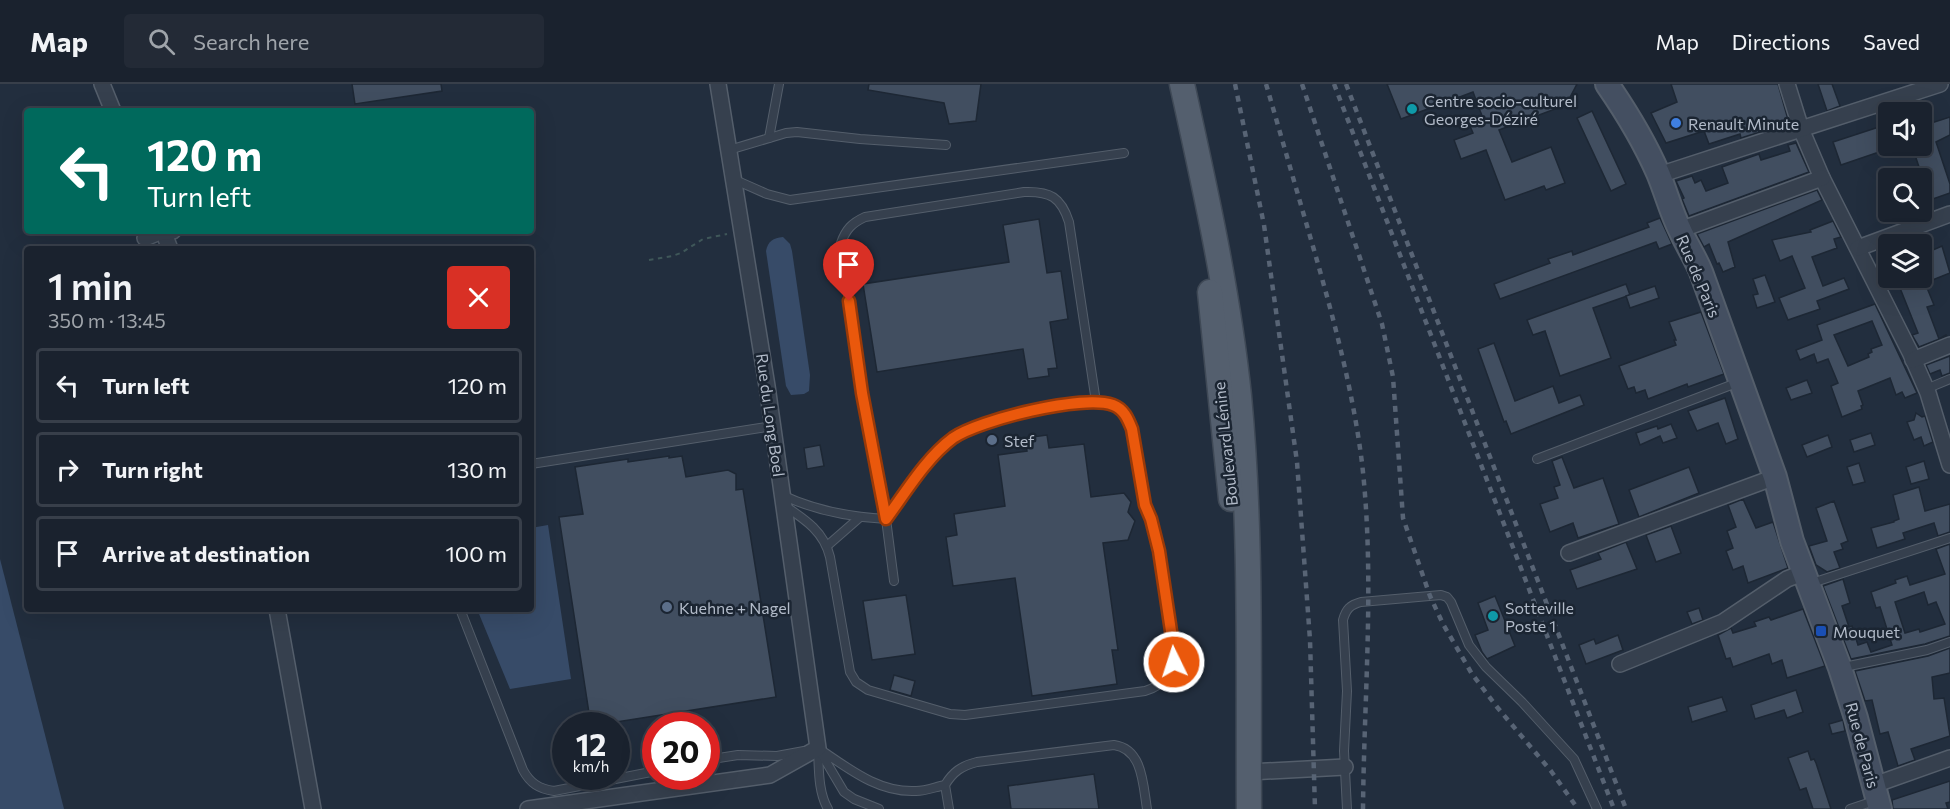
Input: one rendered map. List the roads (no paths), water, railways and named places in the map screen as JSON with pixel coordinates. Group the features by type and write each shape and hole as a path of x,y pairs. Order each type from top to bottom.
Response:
{"main road":[{"name":"Boulevard Lénine","path":"1167,84 1208,274 1233,519 1233,809"},
{"path":"1182,84 1222,269 1239,396 1248,543 1249,809"}],"street":[{"path":"102,84 113,108"},
{"name":"Rue du Long Boel","path":"718,84 772,426 818,748"},
{"name":"Rue de Paris","path":"1607,84 1632,120 1659,175 1665,198 1701,272 1774,477 1784,517 1840,668 1877,798"},
{"path":"1786,84 1822,178 1926,389 1950,465"},
{"path":"1659,175 1940,84"},
{"path":"1680,230 1822,178"},
{"path":"1858,248 1950,214"},
{"path":"145,238 160,234"},
{"path":"1913,360 1950,345"},
{"path":"1569,553 1774,477"},
{"path":"1620,664 1723,622 1787,579 1807,578"},
{"path":"278,612 313,809"},
{"path":"528,809 770,776 818,748"},
{"path":"1877,798 1950,758"},
{"path":"1249,772 1345,767"}],"lane":[{"path":"769,138 779,84"},
{"path":"729,150 797,132 946,145"},
{"path":"733,179 767,194 790,200 1124,153"},
{"path":"894,581 886,519 862,393 841,243 848,228 855,221 880,213 1024,192 1038,192 1058,200 1065,209 1069,222 1096,402"},
{"path":"1926,389 1950,380"},
{"path":"1537,459 1741,382"},
{"path":"783,500 815,529 827,546 850,672 856,681 868,690 950,714 965,715 1134,693 1155,688 1170,674 1174,662 1174,651 1159,551 1145,505 1132,429 1122,410 1113,405 1096,402 1036,410 977,427 954,438 935,454 886,519"},
{"path":"534,464 772,426"},
{"path":"783,500 859,518 886,519"},
{"path":"827,546 859,518"},
{"path":"1807,578 1950,538"},
{"path":"1347,809 1345,767 1347,691 1343,620 1346,612 1349,607 1360,603 1441,596 1447,597 1451,602 1469,645 1486,667 1522,702 1574,759 1597,809"},
{"path":"461,612 528,779 545,790 554,790 642,774"},
{"path":"1840,668 1927,650 1950,642"},
{"path":"949,809 945,785 951,774 959,769 977,762 1113,745 1124,747 1139,765 1147,809"},
{"path":"720,757 738,754 777,756 818,748 880,786 920,791 945,785"},
{"path":"818,748 820,786 823,801 828,809"},
{"path":"818,748 844,792 854,799 879,809"},
{"path":"1850,809 1877,798"}],"water":[{"path":"783,237 790,244 792,251 810,375 809,391 804,394 791,395 786,386 766,251 772,241"},
{"path":"548,525 571,679 510,689 478,612 534,612 534,527"},
{"path":"0,559 64,809 0,809"}],"railway":[{"path":"1235,84 1264,225 1297,462 1310,640 1315,809"},
{"path":"1266,84 1336,329 1354,409 1362,463 1368,549 1363,809"},
{"path":"1302,84 1382,324 1393,377 1403,518 1430,596 1443,624 1472,674 1551,771 1578,809"},
{"path":"1334,84 1614,809"},
{"path":"1346,84 1626,809"}],"place":[{"name":"Centre socio-culturel Georges-Déziré","path":"1412,109"},
{"name":"Renault Minute","path":"1676,123"},
{"name":"Stef","path":"992,440"},
{"name":"Kuehne + Nagel","path":"667,607"},
{"name":"Sotteville Poste 1","path":"1493,616"},
{"name":"Mouquet","path":"1821,631"}]}
